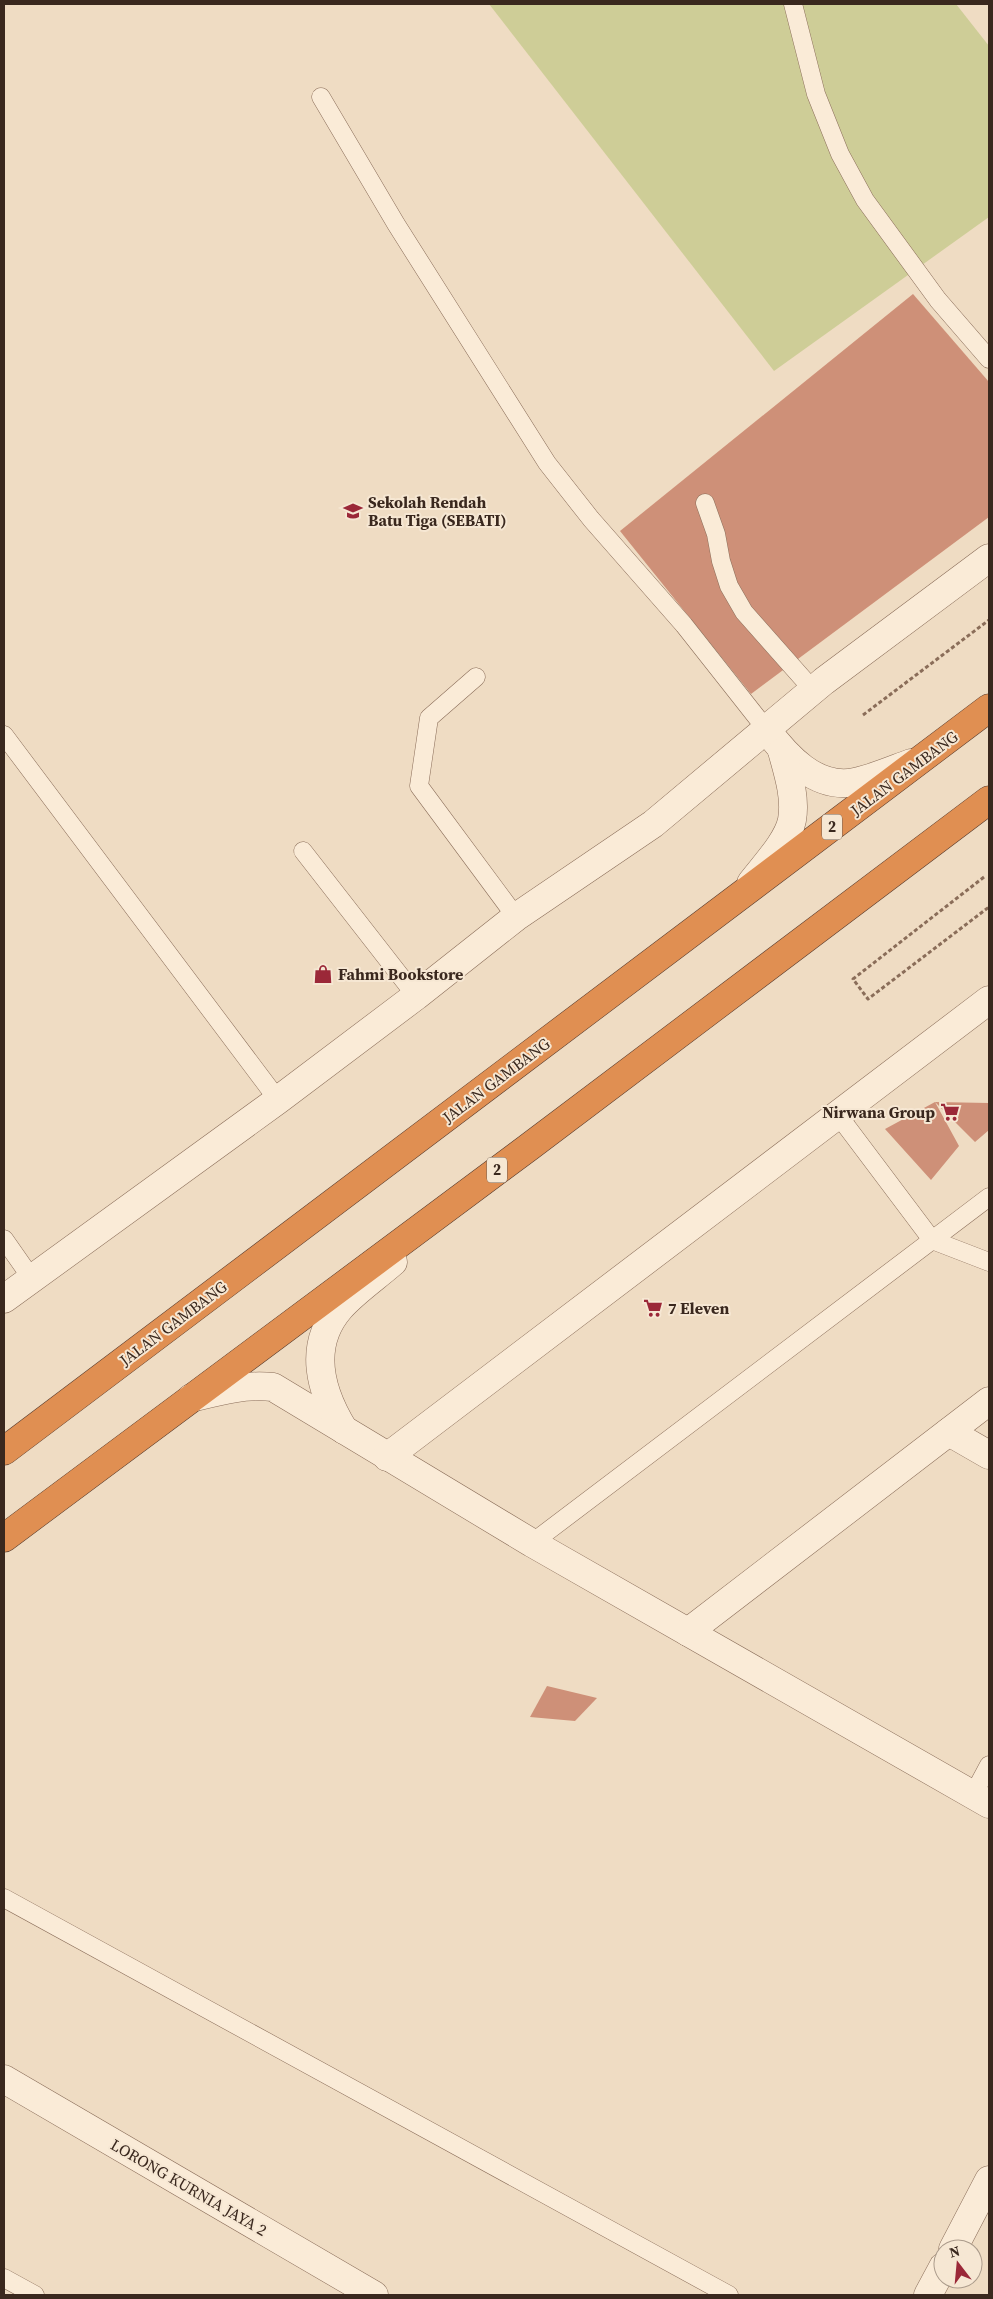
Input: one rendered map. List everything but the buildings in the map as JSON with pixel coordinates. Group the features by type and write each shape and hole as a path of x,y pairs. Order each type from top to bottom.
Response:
{"highway":[{"name":"JALAN GAMBANG","path":"4,1451 989,708"},
{"name":"2","path":"4,1538 989,800"}],"street":[{"path":"4,1299 278,1100 416,996 516,917 653,824 813,690 989,558"},
{"path":"766,729 782,750 808,772 828,780 853,783 922,759"},
{"path":"742,895 780,846 792,822 793,801 782,750"},
{"path":"387,1456 989,1000"},
{"path":"344,1431 330,1406 323,1385 321,1343 328,1324 341,1307 529,1146"},
{"path":"189,1399 234,1388 256,1385 273,1387 532,1543 981,1800"},
{"path":"688,1632 989,1401"},
{"path":"949,1432 989,1455"},
{"name":"LORONG KURNIA JAYA 2","path":"4,2079 374,2295"},
{"path":"958,2239 989,2180"}],"lane":[{"path":"792,4 816,94 840,154 865,200 938,300 989,359"},
{"path":"321,97 396,224 547,463 591,519 684,625 766,729"},
{"path":"705,504 716,534 721,561 729,586 744,612 813,690"},
{"path":"476,677 429,718 419,786 516,917"},
{"path":"4,735 278,1100"},
{"path":"303,851 416,996"},
{"path":"838,1115 932,1240 989,1262"},
{"path":"532,1543 989,1197"},
{"path":"4,1239 32,1279"},
{"path":"981,1800 989,1765"},
{"path":"4,1898 730,2295"},
{"path":"4,2278 36,2295"}],"path":[{"path":"862,715 989,620"},
{"path":"984,877 852,979 868,999 989,907"}],"shaded area":[{"path":"489,4 956,4 989,46 989,217 774,371"}],"place":[{"name":"Sekolah Rendah Batu Tiga (SEBATI)","path":"353,511"},
{"name":"Fahmi Bookstore","path":"323,974"},
{"name":"Nirwana Group","path":"950,1112"},
{"name":"7 Eleven","path":"653,1308"}]}
